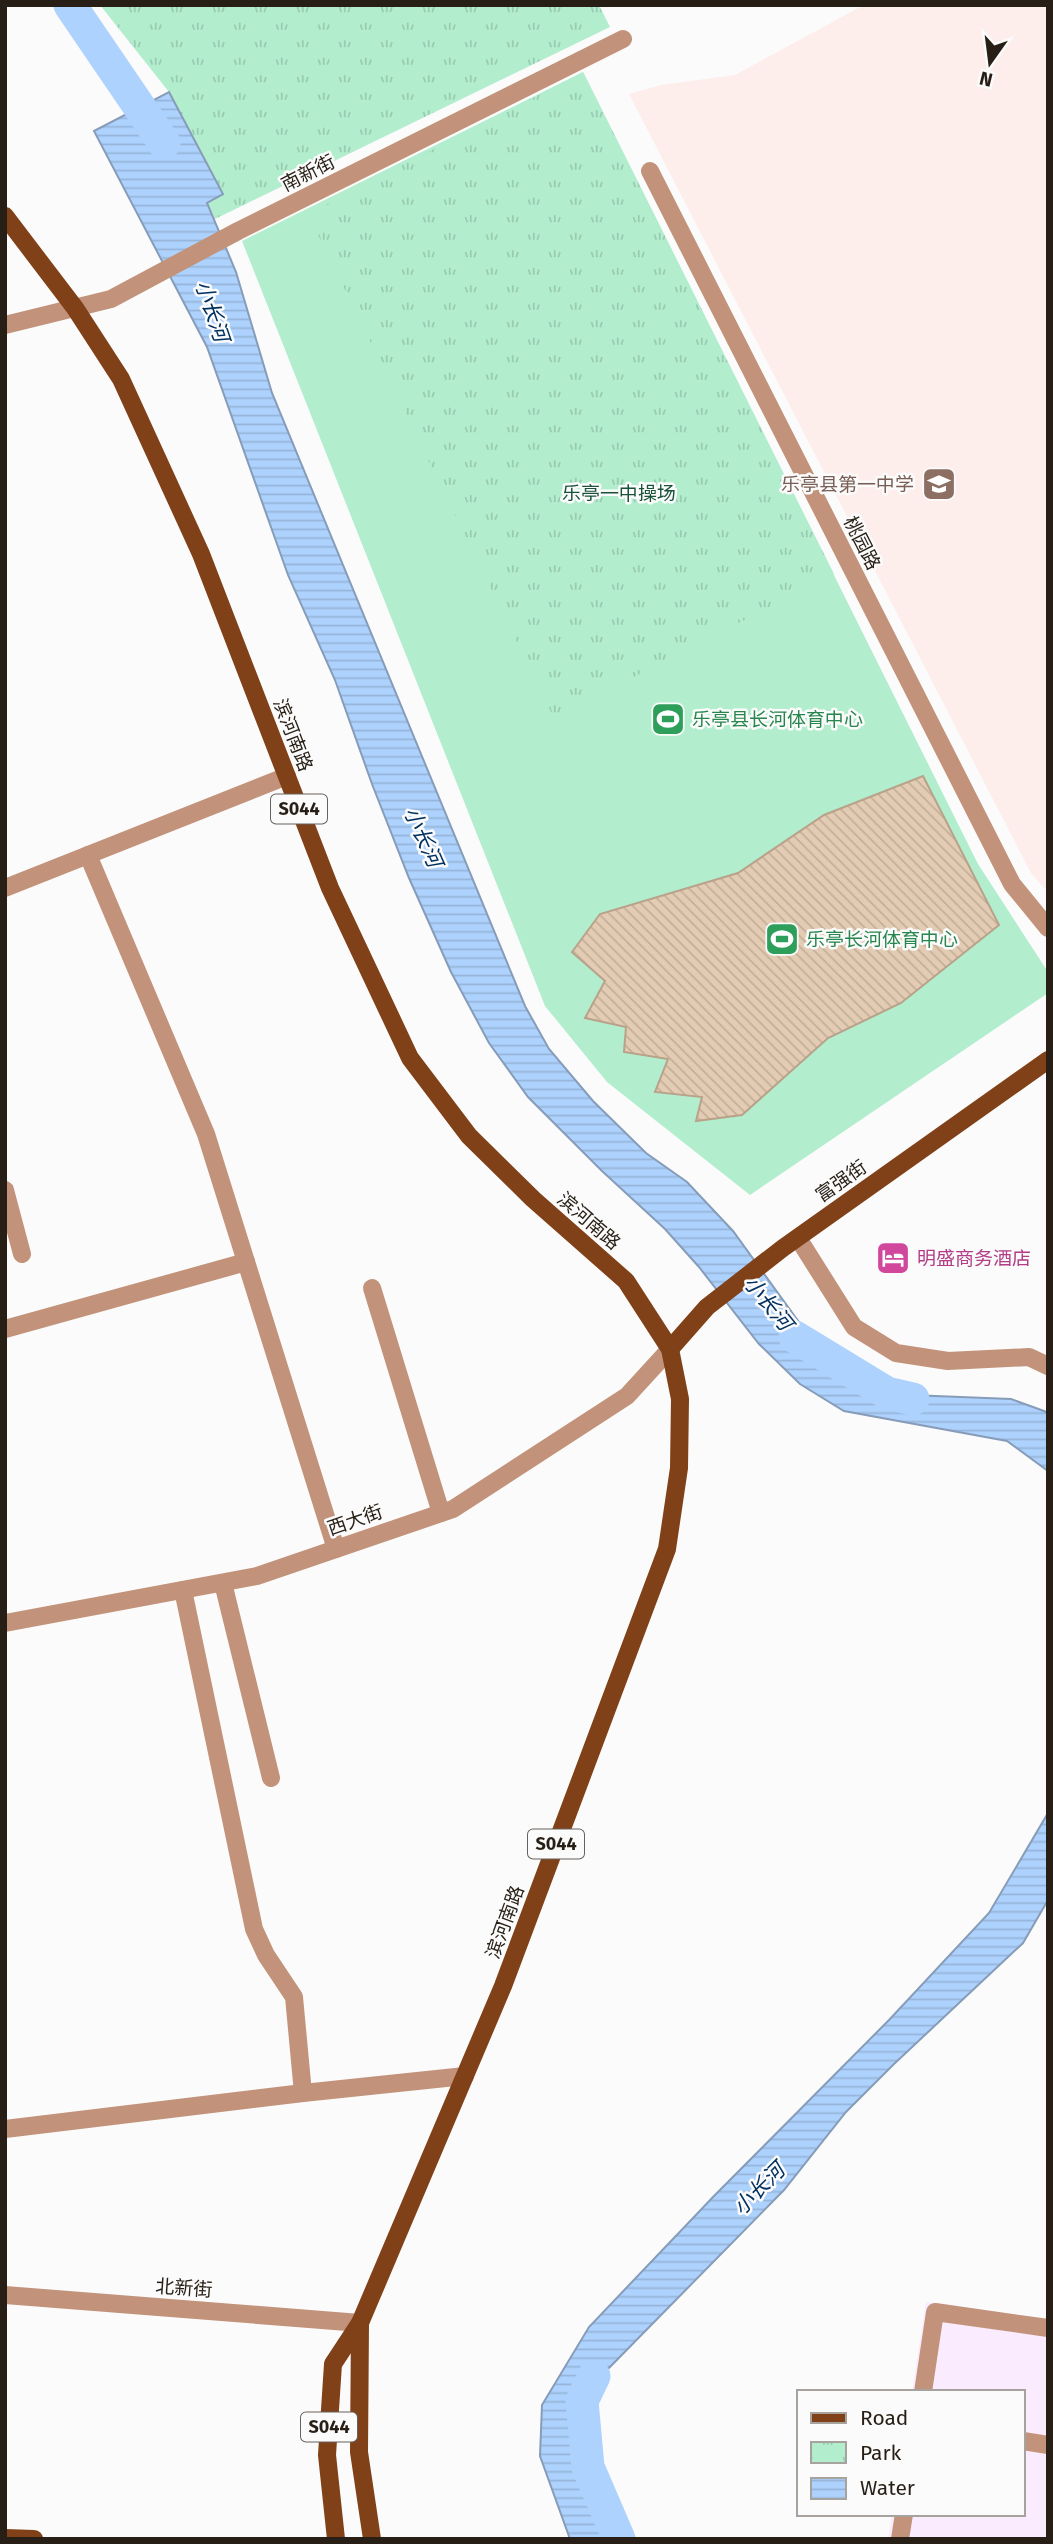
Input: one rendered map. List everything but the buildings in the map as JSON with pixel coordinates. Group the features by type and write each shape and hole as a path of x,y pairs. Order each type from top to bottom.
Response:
{"main road":[{"name":"滨河南路","path":"5,216 75,308 121,379 195,542 330,888 410,1058 469,1136 533,1199 626,1281 670,1349 680,1399 679,1468 667,1549 503,1986 360,2323 333,2364 327,2455 336,2539"},
{"name":"富强街","path":"670,1349 707,1307 790,1243 1048,1060"},
{"name":"滨河南路","path":"360,2323 359,2452 372,2539"},
{"path":"5,2538 34,2539"}],"street":[{"name":"南新街","path":"5,326 111,299 238,231 623,39"},
{"name":"桃园路","path":"650,171 1012,884 1048,928"},
{"path":"5,888 287,776"},
{"path":"88,855 206,1134 336,1549"},
{"path":"5,1190 22,1254"},
{"path":"790,1243 854,1327 896,1353 948,1361 1029,1357 1048,1366"},
{"path":"5,1329 246,1262"},
{"path":"372,1288 441,1513"},
{"name":"西大街","path":"5,1623 257,1576 453,1509 627,1396 670,1349"},
{"path":"223,1583 271,1778"},
{"path":"183,1590 254,1929 266,1955 294,1997 303,2093"},
{"path":"5,2129 465,2076"},
{"name":"北新街","path":"5,2295 360,2323"},
{"path":"923,2390 935,2312 1048,2328"},
{"path":"1025,2441 1048,2445"},
{"path":"900,2539 904,2516"}],"shaded area":[{"name":"乐亭县第一中学","path":"864,5 1048,5 1048,892 1031,873 629,94 661,85 735,75"},
{"path":"926,2302 1048,2319 1048,2539 888,2539 892,2516 1025,2516 1025,2390 912,2390"}],"green space":[{"path":"100,5 599,5 610,27 215,219 207,203 223,193 169,92"},
{"name":"乐亭县长河体育中心","path":"583,72 978,864 1048,972 1048,993 750,1195 607,1082 545,1006 242,241"},
{"name":"乐亭一中操场","path":"583,72 834,574 554,718 308,214"}],"water":[{"path":"169,92 223,194 207,203 236,272 272,393 525,1006 549,1049 593,1101 646,1153 687,1182 733,1231 804,1329 839,1367 872,1385 910,1395 1011,1399 1044,1411 1048,1413 1048,1471 1007,1441 844,1411 800,1384 759,1344 699,1267 665,1229 528,1097 489,1043 451,972 409,878 335,680 288,575 207,347 94,131"},
{"path":"1048,1813 1048,1900 1023,1943 846,2112 784,2190 607,2370 587,2400 581,2424 583,2455 627,2539 570,2539 540,2456 542,2405 589,2327 714,2196 889,2020 989,1913"}],"waterway":[{"name":"小长河","path":"70,5 164,143"},
{"name":"小长河","path":"795,1337 887,1393 913,1399"},
{"name":"小长河","path":"594,2376 582,2401 588,2467 619,2539"}],"place":[{"name":"乐亭县第一中学","path":"939,484"},
{"name":"乐亭县长河体育中心","path":"668,719"},
{"name":"乐亭长河体育中心","path":"782,939"},
{"name":"明盛商务酒店","path":"893,1258"}]}
